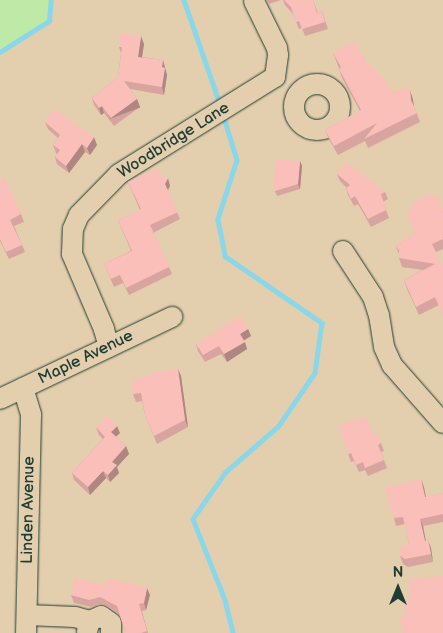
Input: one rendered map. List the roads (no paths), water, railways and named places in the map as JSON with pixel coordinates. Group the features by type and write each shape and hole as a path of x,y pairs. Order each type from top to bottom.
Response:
{"street":[{"path":"254,1 276,48 278,56 276,74 299,91"},
{"name":"Woodbridge Lane","path":"109,347 104,328 72,254 73,228 79,215 119,174 266,84 276,74"},
{"path":"344,251 373,297 379,315 384,347 392,365 443,423"},
{"name":"Maple Avenue","path":"0,399 172,317"},
{"name":"Linden Avenue","path":"23,388 31,415 27,624"},
{"path":"27,624 75,617 88,627 97,616 105,617 111,623 112,633"}],"waterway":[{"path":"0,52 49,21 51,0"},
{"path":"184,0 220,104"},
{"path":"223,114 237,160 218,219 225,256 322,323 315,373 279,426 226,472 193,519 225,600 233,633"}]}
